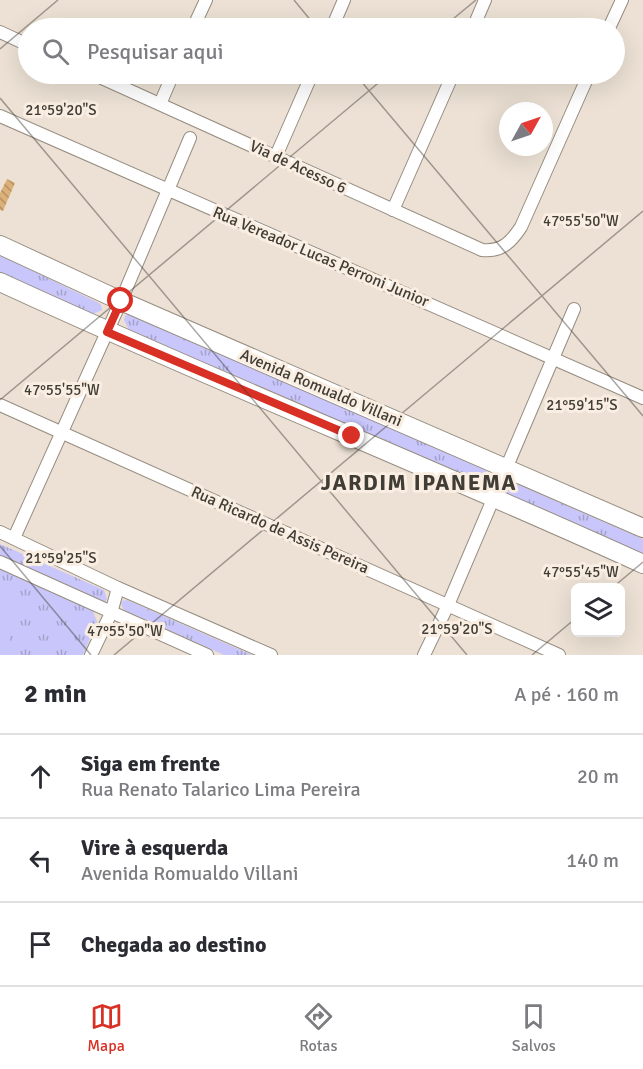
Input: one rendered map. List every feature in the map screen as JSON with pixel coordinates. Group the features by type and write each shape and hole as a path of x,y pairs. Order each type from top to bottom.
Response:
{"street":[{"path":"198,18 206,0"},
{"path":"336,18 344,0"},
{"path":"477,18 485,0"},
{"path":"614,18 622,0"},
{"path":"0,32 18,40"},
{"name":"Via de Acesso 6","path":"115,84 482,250 497,249 513,241 585,84"},
{"path":"160,104 169,84"},
{"path":"276,156 308,84"},
{"path":"393,210 449,84"},
{"name":"Rua Vereador Lucas Perroni Junior","path":"0,116 554,357 643,398"},
{"path":"14,538 121,301 190,138"},
{"name":"Avenida Romualdo Villani","path":"0,245 121,301 643,528"},
{"name":"Avenida Romualdo Villani","path":"0,282 107,332 493,496 643,564"},
{"path":"424,655 448,605 574,309"},
{"name":"Rua Ricardo de Assis Pereira","path":"0,405 559,655"},
{"path":"0,532 118,588 271,655"},
{"path":"0,562 202,654"},
{"path":"91,655 111,613 118,588"}],"green space":[{"path":"0,255 99,303 102,310 93,314 0,273"},
{"path":"130,314 483,469 487,472 487,476 483,480 474,479 129,330 124,320 125,316"},
{"path":"510,481 643,539 643,556 504,494 500,489"},
{"path":"0,544 104,590 107,599 105,602 0,555"},
{"path":"0,567 93,611 97,622 83,655 0,655"},
{"path":"0,587 20,591 9,644 0,642"},
{"path":"127,600 252,655 224,655 124,610 121,604 122,601"}],"building":[{"path":"7,179 15,183 3,211 0,210 0,193"}],"district":[{"name":"JARDIM IPANEMA","path":"419,482"}],"route":[{"path":"121,301 107,332 352,436"}]}
